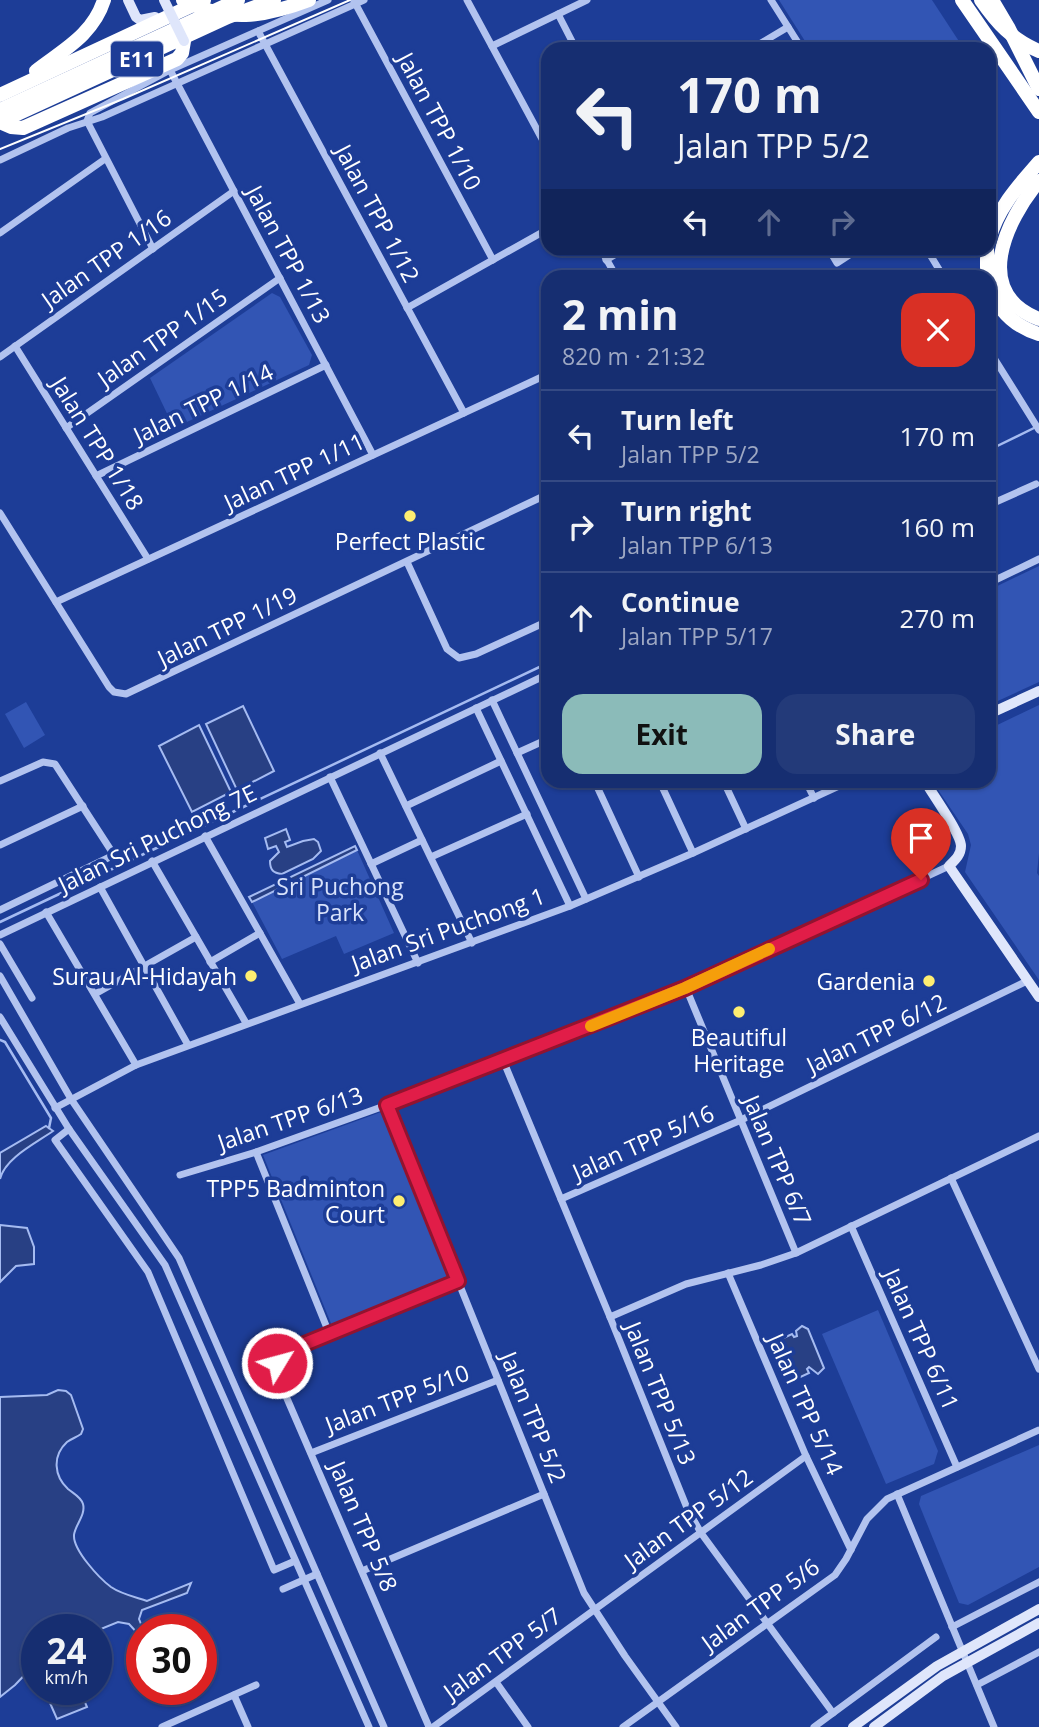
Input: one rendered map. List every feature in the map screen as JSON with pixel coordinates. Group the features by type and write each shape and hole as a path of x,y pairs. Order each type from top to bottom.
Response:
{"highway":[{"path":"30,81 39,69 83,36 92,25 104,0"},
{"path":"184,0 208,10 239,16 270,14 309,0"},
{"path":"0,95 204,0"},
{"name":"E11","path":"0,110 239,0"},
{"name":"E11","path":"0,122 228,17 274,0"},
{"path":"962,0 991,42"},
{"path":"981,0 999,24 1014,38 1039,51"},
{"path":"992,0 1039,89"},
{"path":"0,122 23,128 177,59 182,53 184,41"},
{"path":"996,49 1039,112"},
{"path":"996,219 1006,202 1039,163"},
{"path":"1039,181 1023,200 1009,225 1002,244 1000,263 1002,281 1010,297 1021,310 1039,319"},
{"path":"996,301 1004,313 1023,328 1039,334"}],"street":[{"path":"128,0 136,17 145,21 178,6 184,0"},
{"path":"164,0 184,41"},
{"path":"87,121 93,110 170,70 328,0"},
{"path":"0,160 87,121 102,117 354,2 364,0"},
{"path":"467,0 541,137"},
{"path":"492,46 587,0"},
{"path":"771,0 798,42"},
{"name":"Jalan TPP 1/10","path":"354,2 493,260"},
{"path":"558,14 572,42"},
{"path":"763,42 788,27"},
{"name":"Jalan TPP 1/12","path":"258,31 464,413"},
{"name":"Jalan TPP 1/13","path":"170,70 373,455"},
{"path":"87,121 153,249"},
{"path":"0,233 105,159"},
{"name":"Jalan TPP 1/16","path":"0,357 234,191"},
{"path":"407,308 541,233"},
{"path":"604,256 612,270"},
{"path":"606,260 613,256"},
{"path":"833,256 837,263 848,256"},
{"name":"Jalan TPP 1/15","path":"66,428 280,278"},
{"name":"Jalan TPP 1/18","path":"15,346 148,559"},
{"path":"996,361 1039,430"},
{"name":"Jalan TPP 1/14","path":"96,476 326,365"},
{"name":"Jalan TPP 1/11","path":"56,602 541,377"},
{"path":"996,502 1036,484"},
{"name":"Jalan TPP 1/19","path":"0,513 109,687 114,692 126,694 541,497"},
{"path":"996,580 1039,559"},
{"path":"407,562 447,649 459,658 476,654 541,624"},
{"name":"Jalan Sri Puchong 7E","path":"0,935 541,677"},
{"path":"996,711 1039,691"},
{"path":"492,700 586,899"},
{"path":"476,708 570,906"},
{"path":"517,753 541,742"},
{"path":"380,753 472,943"},
{"path":"406,806 501,761"},
{"path":"0,782 43,762 55,764 114,853 112,858 0,910"},
{"path":"330,777 418,963"},
{"path":"598,788 639,877"},
{"path":"664,788 693,853"},
{"path":"727,788 746,829"},
{"path":"809,788 814,798"},
{"name":"Jalan Sri Puchong 1","path":"55,1108 136,1065 570,906 835,788"},
{"path":"929,788 959,838 961,850 949,866 1039,997"},
{"path":"0,845 83,806"},
{"path":"431,858 527,814"},
{"path":"205,836 300,1004"},
{"path":"371,864 422,840"},
{"path":"152,861 246,1024"},
{"name":"Jalan TPP 6/13","path":"180,1175 256,1152 387,1105 685,988 949,866"},
{"path":"100,887 188,1045"},
{"path":"46,912 136,1065"},
{"path":"210,962 260,933"},
{"path":"95,994 196,937"},
{"path":"0,944 32,998"},
{"path":"0,976 71,1099 179,1258 384,1727"},
{"name":"Jalan TPP 6/12","path":"741,1120 1027,981"},
{"name":"Jalan TPP 6/7","path":"685,988 796,1253 1039,1136"},
{"path":"0,1017 55,1108 165,1265 369,1727"},
{"name":"Jalan TPP 5/13","path":"503,1060 683,1499 701,1533 834,1713"},
{"name":"Jalan TPP 5/2","path":"387,1105 580,1585 594,1611 676,1727"},
{"name":"Jalan TPP 5/16","path":"561,1199 741,1120"},
{"path":"69,1129 55,1140 148,1272 274,1570 295,1561"},
{"path":"256,1152 330,1333 458,1281"},
{"path":"951,1178 1039,1369"},
{"name":"Jalan TPP 6/11","path":"851,1226 957,1467"},
{"path":"610,1317 666,1291 796,1253"},
{"name":"Jalan TPP 5/14","path":"728,1273 806,1456 851,1550"},
{"name":"Jalan TPP 5/8","path":"330,1333 294,1347 279,1357 277,1372 431,1727"},
{"name":"Jalan TPP 5/10","path":"311,1453 498,1380"},
{"name":"Jalan TPP 5/6","path":"623,1727 835,1575 872,1511 897,1494 1039,1430"},
{"name":"Jalan TPP 5/12","path":"594,1611 806,1456"},
{"path":"362,1571 544,1494"},
{"path":"897,1494 994,1727"},
{"path":"283,1589 317,1574"},
{"path":"952,1627 1039,1582"},
{"path":"853,1727 937,1666 1039,1609"},
{"name":"Jalan TPP 5/7","path":"431,1727 594,1611"},
{"path":"874,1727 943,1676 1039,1622"},
{"path":"814,1727 936,1637"},
{"path":"977,1685 1039,1652"},
{"path":"496,1682 528,1727"},
{"path":"164,1727 256,1685"},
{"path":"234,1695 248,1727"}],"green space":[{"path":"779,0 932,0 959,42 806,42"},
{"path":"272,293 280,297 312,355 309,365 174,428 150,378"},
{"path":"1039,566 1039,682 996,702 996,587"},
{"path":"26,702 45,735 24,748 5,714"},
{"path":"1039,705 1039,980 965,872 971,845 968,834 937,788 996,788 996,726"},
{"name":"Sri Puchong Park","path":"357,850 394,933 344,954 336,936 282,959 252,902"},
{"path":"384,1111 452,1279 332,1326 263,1155"},
{"path":"878,1310 938,1451 934,1464 886,1484 822,1334"},
{"path":"1039,1445 1039,1567 968,1605 959,1603 919,1504 921,1496"}],"shaded area":[{"path":"243,706 274,771 237,790 206,724"},
{"path":"199,725 231,792 192,812 159,746"},
{"path":"286,829 290,840 285,842 287,847 314,839 321,851 313,859 282,874 271,869 270,861 279,852 276,846 268,849 265,838"},
{"path":"355,846 357,850 252,902 249,897"},
{"path":"46,1126 53,1131 14,1158 0,1179 0,1153"},
{"path":"0,1225 27,1228 34,1247 34,1264 16,1266 0,1282"},
{"path":"802,1326 808,1329 824,1368 818,1374 809,1367 809,1373 792,1381 775,1342 792,1334 797,1336 796,1331"},
{"path":"58,1390 71,1395 83,1429 81,1434 67,1442 57,1460 63,1484 79,1497 83,1504 83,1512 74,1535 82,1556 111,1587 147,1601 191,1583 187,1593 142,1610 141,1614 126,1614 126,1623 112,1624 112,1614 21,1614 21,1679 0,1697 0,1397 47,1395"},
{"path":"51,1705 86,1705 87,1707 57,1719"}],"waterway":[{"path":"996,447 1036,427"},
{"path":"0,922 541,666"},
{"path":"0,1040 5,1042 51,1118 49,1128"}],"tram line":[{"path":"0,149 123,99 350,0"}],"slow traffic":[{"path":"591,1026 685,988 769,949"}],"place":[{"name":"Perfect Plastic","path":"410,516"},
{"name":"Surau Al-Hidayah","path":"251,976"},
{"name":"Gardenia","path":"929,981"},
{"name":"Beautiful Heritage","path":"739,1012"},
{"name":"TPP5 Badminton Court","path":"399,1201"}],"route":[{"path":"277,1363 285,1352 458,1281 387,1105 685,988 921,880"}]}
